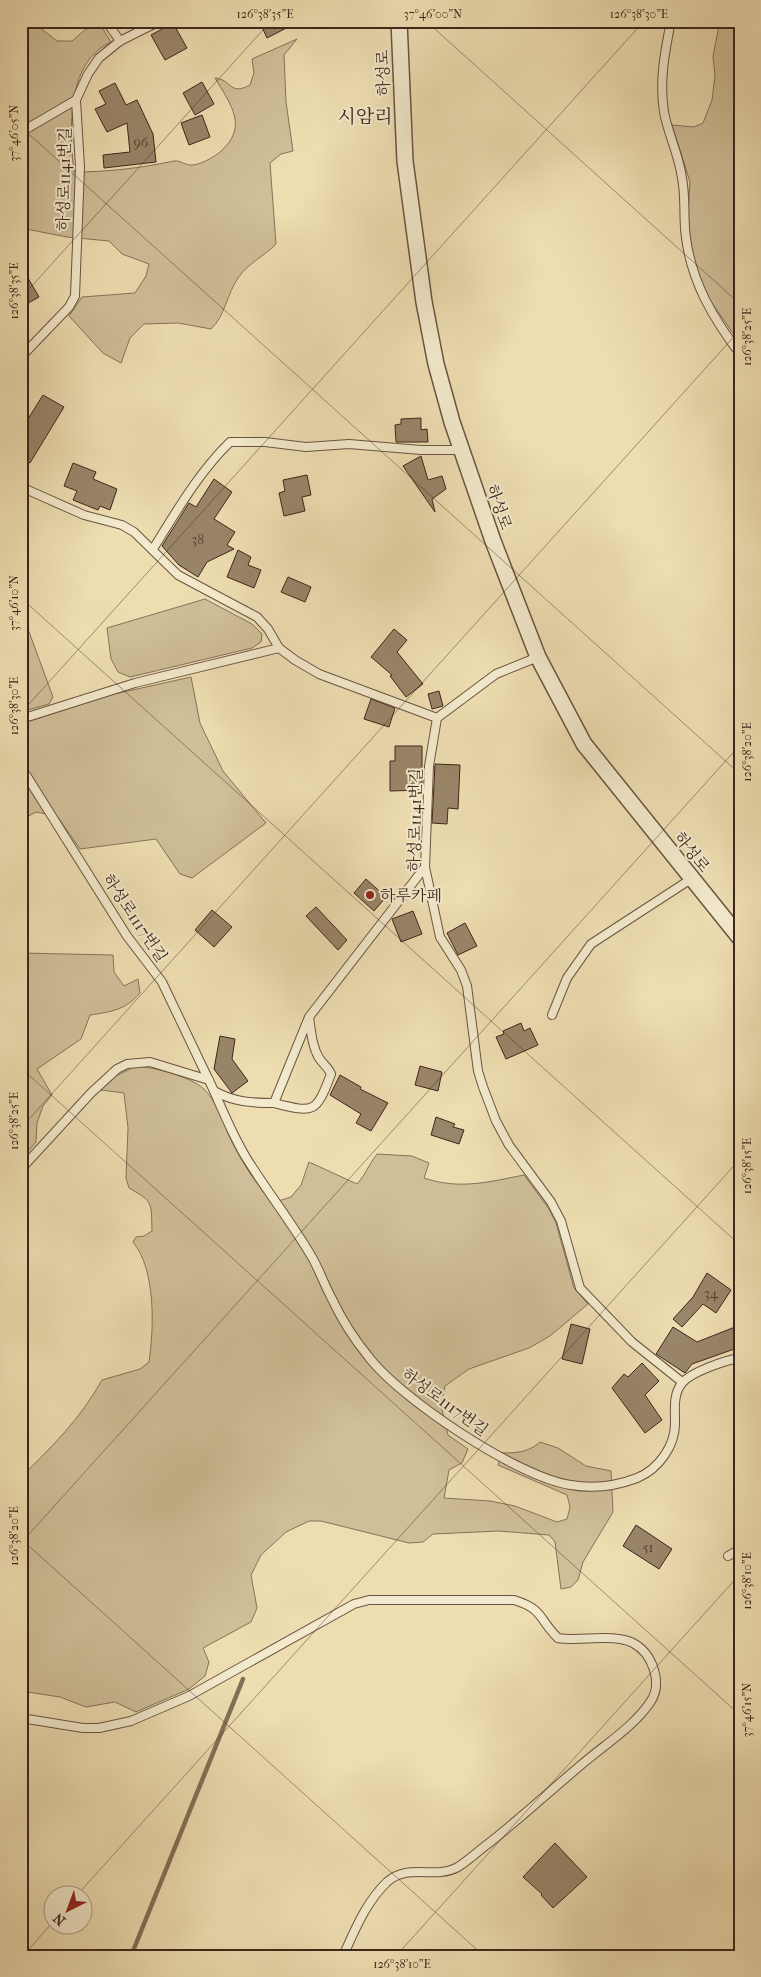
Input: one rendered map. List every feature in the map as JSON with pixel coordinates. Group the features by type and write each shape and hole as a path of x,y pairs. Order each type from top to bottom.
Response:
{"street":[{"name":"하성로","path":"399,21 405,161 413,232 436,364 461,450 493,541 538,657 584,744 740,938"}],"lane":[{"name":"하성로1141번길","path":"21,357 69,307 75,296 80,167 76,100 88,74 100,58 120,41 160,21"},
{"path":"670,21 663,64 662,90 664,112 681,168 685,191 686,239 694,275 704,301 740,354"},
{"path":"106,22 120,41"},
{"path":"21,132 76,100"},
{"path":"153,549 183,501 217,455 230,442 264,442 306,447 349,444 421,450 461,450"},
{"path":"21,487 84,515 122,525 153,549 178,575 257,617 268,629 279,648 295,660 320,674 437,718 476,687 496,674 538,657"},
{"path":"21,719 135,683 279,648"},
{"name":"하성로1141번길","path":"437,718 429,766 425,867 440,937 461,970 467,986 478,1071 496,1121 509,1146 551,1202 562,1221 580,1288 632,1342 682,1382"},
{"name":"하성로1117번길","path":"21,767 123,930 162,982 246,1158 285,1213 314,1261 333,1301 368,1357 402,1391 485,1448 546,1478 570,1485 598,1487 624,1483 646,1474 656,1466 667,1452 672,1439 676,1423 675,1402 682,1382"},
{"path":"274,1103 309,1017 425,867"},
{"path":"552,1015 567,978 591,944 691,879"},
{"path":"214,1091 228,1099 243,1103 274,1103 309,1109 318,1104 332,1074 313,1046 309,1017"},
{"path":"21,1169 92,1093 117,1069 127,1064 150,1062 209,1080"},
{"path":"682,1382 697,1372 740,1358"},
{"path":"728,1556 740,1549"},
{"path":"21,1718 82,1728 99,1728 131,1722 189,1696 354,1604 369,1600 514,1600 527,1604 538,1611 558,1638 620,1640 631,1642 643,1651 656,1677 656,1689 651,1701 629,1725 512,1825 456,1868 445,1872 415,1870 400,1874 388,1881 360,1918 343,1956"}],"shaded area":[{"path":"21,21 31,21 57,41 72,41 86,29 101,26 111,42 97,51 86,64 79,78 72,109 74,172 124,169 174,161 192,165 211,158 229,143 234,134 235,125 234,116 227,97 215,78 221,79 238,89 250,85 254,73 252,59 297,39 284,55 286,102 293,151 281,154 270,163 276,244 238,278 220,318 211,329 178,323 144,324 130,338 121,363 103,353 69,316 82,297 135,293 146,276 149,264 122,254 109,241 67,237 21,228"},
{"path":"720,21 740,21 740,343 704,292 696,272 687,231 690,182 672,125 694,127 703,123 712,100 715,76 713,56"},
{"path":"205,599 252,624 262,634 261,642 252,648 130,677 118,672 111,659 107,628"},
{"path":"21,610 53,697 49,704 21,712"},
{"path":"191,677 200,723 223,771 266,823 192,878 180,874 156,839 80,849 57,816 36,812 21,820 21,724 110,695"},
{"path":"21,953 113,955 114,972 124,986 138,979 140,993 123,1007 90,1015 81,1039 37,1069 52,1095 43,1106 37,1123 36,1142 21,1160"},
{"path":"136,1066 172,1073 191,1080 209,1094 245,1165 272,1203 291,1197 301,1185 309,1162 357,1184 377,1154 412,1156 429,1163 424,1178 450,1184 474,1184 524,1175 549,1209 556,1223 574,1288 588,1304 550,1336 529,1348 469,1369 445,1386 441,1405 448,1435 468,1449 462,1463 449,1470 444,1498 490,1501 515,1506 557,1522 567,1519 570,1507 567,1495 498,1465 502,1453 522,1451 532,1448 540,1442 558,1448 586,1466 611,1471 613,1512 583,1562 578,1580 571,1587 561,1589 555,1542 549,1535 499,1531 433,1534 423,1542 409,1543 321,1521 309,1521 286,1532 261,1555 251,1575 257,1608 251,1622 203,1648 209,1662 205,1676 189,1689 136,1712 115,1702 86,1707 60,1697 21,1691 21,1477 75,1420 102,1380 140,1369 149,1362 152,1333 152,1300 146,1268 133,1242 136,1237 144,1236 152,1231 151,1209 147,1200 129,1188 126,1178 128,1128 124,1093 101,1090 116,1076"}],"building":[{"path":"273,21 300,21 267,38 262,27"},
{"path":"173,23 187,48 165,60 151,35"},
{"path":"202,82 214,104 195,115 183,93"},
{"path":"115,83 126,105 137,100 153,134 156,162 104,168 103,155 130,152 127,123 107,132 95,109 106,104 99,91"},
{"path":"202,115 210,137 189,145 181,123"},
{"path":"21,266 39,297 21,307"},
{"path":"43,395 64,407 30,463 21,458 21,430"},
{"path":"421,418 421,430 427,429 428,442 396,442 395,425 401,424 401,419"},
{"path":"421,456 428,480 442,476 446,489 432,499 435,512 403,466"},
{"path":"73,463 96,472 93,479 117,489 110,510 100,506 98,510 73,500 77,491 64,486"},
{"path":"307,475 311,495 302,497 305,511 284,516 279,493 285,491 283,480"},
{"path":"214,479 232,492 214,519 235,532 227,545 234,549 207,562 198,577 179,565 162,546 189,503 196,507"},
{"path":"238,550 251,557 248,565 261,570 254,588 227,577"},
{"path":"288,577 311,587 305,602 281,592"},
{"path":"394,629 407,640 397,652 423,684 406,697 390,676 392,675 371,657"},
{"path":"439,691 443,706 432,709 428,694"},
{"path":"371,699 395,708 389,727 364,719"},
{"path":"395,746 422,746 422,790 390,791 390,761 395,761"},
{"path":"435,764 460,765 458,809 448,808 447,824 432,823"},
{"name":"하루카페","path":"366,879 386,897 374,911 354,893"},
{"path":"316,907 347,940 338,950 306,916"},
{"path":"212,910 232,927 214,947 195,930"},
{"path":"413,911 422,934 401,942 392,919"},
{"path":"465,923 477,946 458,955 447,933"},
{"path":"521,1023 524,1031 530,1028 538,1045 506,1059 496,1037 504,1034 503,1031"},
{"path":"220,1036 235,1039 232,1059 248,1081 232,1093 214,1069"},
{"path":"420,1066 442,1072 438,1091 415,1085"},
{"path":"340,1075 361,1087 360,1089 388,1103 371,1131 356,1123 361,1114 330,1095"},
{"path":"436,1117 455,1124 453,1127 464,1130 459,1144 431,1135"},
{"path":"707,1273 731,1290 716,1313 703,1304 682,1327 673,1319 693,1297"},
{"path":"571,1324 590,1329 582,1364 562,1359"},
{"path":"740,1325 740,1347 692,1364 685,1373 656,1354 673,1327 697,1342"},
{"path":"642,1363 659,1381 645,1395 662,1420 645,1433 612,1388 624,1374 628,1377"},
{"path":"636,1525 672,1549 659,1569 623,1546"},
{"path":"555,1843 587,1877 553,1908 542,1894 523,1877"}],"waterway":[{"path":"131,1956 243,1679"}],"place":[{"name":"하루카페","path":"370,895"}],"district":[{"name":"시암리","path":"365,117"}]}
